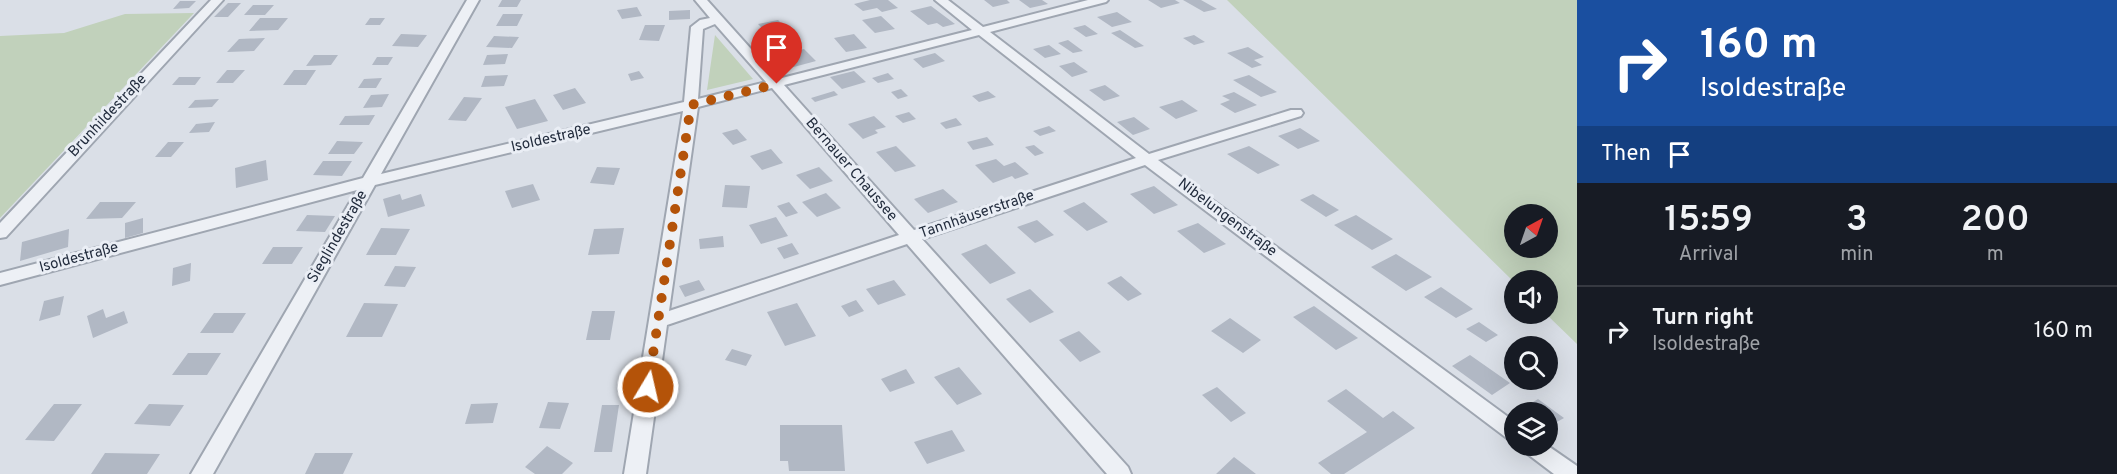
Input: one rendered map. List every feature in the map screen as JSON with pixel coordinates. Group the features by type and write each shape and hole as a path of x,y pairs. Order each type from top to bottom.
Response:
{"street":[{"name":"Brunhildestraße","path":"0,232 217,0"},
{"name":"Sieglindestraße","path":"202,474 473,0"},
{"name":"Bernauer Chaussee","path":"701,0 1120,474"},
{"name":"Nibelungenstraße","path":"941,0 1147,159 1504,425"},
{"name":"Isoldestraße","path":"0,279 371,181 777,84 1102,0"},
{"path":"634,474 691,105 697,27 718,19"},
{"name":"Tannhäuserstraße","path":"658,321 1147,159 1296,113"},
{"path":"1546,456 1571,474"}],"green space":[{"path":"1227,0 1577,0 1577,344 1556,324 1558,270 1504,270 1504,272"},
{"path":"194,13 0,218 0,36 64,33 125,14"},
{"path":"715,35 753,79 707,90"}],"building":[{"path":"502,0 521,0 517,7 498,7"},
{"path":"870,0 888,0 898,8 882,12 877,8 863,11 854,4"},
{"path":"984,0 1007,0 1010,3 993,7"},
{"path":"1019,0 1042,0 1048,4 1030,8"},
{"path":"1148,0 1175,0 1180,3 1161,8"},
{"path":"1183,0 1201,0 1217,9 1204,12"},
{"path":"180,1 196,1 189,8 173,9"},
{"path":"228,3 241,3 228,17 214,17"},
{"path":"253,5 274,5 265,15 244,15"},
{"path":"931,6 955,24 943,27 937,23 928,25 910,11"},
{"path":"637,7 642,16 622,19 617,10"},
{"path":"690,10 690,19 669,20 669,11"},
{"path":"1117,12 1132,22 1112,27 1097,17"},
{"path":"503,14 523,14 517,26 496,26"},
{"path":"881,16 895,29 875,33 862,20"},
{"path":"260,18 288,18 278,30 249,31"},
{"path":"370,18 385,18 380,25 365,25"},
{"path":"778,20 788,30 768,34 758,24"},
{"path":"645,25 665,25 659,41 639,40"},
{"path":"1085,25 1098,34 1086,37 1073,28"},
{"path":"1120,30 1144,46 1135,48 1111,33"},
{"path":"401,34 427,35 418,47 392,46"},
{"path":"854,34 867,48 846,52 834,38"},
{"path":"1194,35 1205,42 1194,45 1183,38"},
{"path":"494,36 519,37 512,48 486,47"},
{"path":"265,38 254,51 227,52 239,39"},
{"path":"1068,40 1083,51 1073,53 1058,43"},
{"path":"1049,45 1061,54 1045,58 1033,49"},
{"path":"1248,47 1264,57 1254,60 1262,65 1252,68 1227,53"},
{"path":"804,49 816,61 790,68 778,56"},
{"path":"935,53 945,61 923,68 913,59"},
{"path":"508,54 505,64 483,65 487,55"},
{"path":"314,55 338,55 331,65 306,66"},
{"path":"377,57 393,57 388,65 372,65"},
{"path":"1074,62 1088,72 1072,77 1059,66"},
{"path":"227,70 245,70 233,83 216,83"},
{"path":"294,70 316,70 306,85 283,85"},
{"path":"639,71 644,78 631,81 628,74"},
{"path":"854,71 866,82 842,89 830,77"},
{"path":"888,73 894,79 878,83 872,78"},
{"path":"508,75 504,86 481,87 485,76"},
{"path":"1249,75 1277,92 1261,97 1233,80"},
{"path":"179,77 201,77 195,85 172,85"},
{"path":"382,78 376,88 358,88 364,79"},
{"path":"1105,85 1120,96 1104,101 1089,90"},
{"path":"575,88 586,103 563,110 553,95"},
{"path":"901,89 908,96 898,99 891,92"},
{"path":"834,91 838,95 815,102 811,98"},
{"path":"988,91 996,97 979,102 972,96"},
{"path":"1234,92 1257,105 1235,113 1220,104 1230,100 1222,96"},
{"path":"389,94 382,107 363,108 371,95"},
{"path":"464,97 482,98 466,121 448,120"},
{"path":"219,99 212,107 188,108 195,100"},
{"path":"535,99 548,121 517,129 505,107"},
{"path":"1182,100 1198,111 1176,119 1159,107"},
{"path":"909,112 916,119 903,123 895,116"},
{"path":"375,115 369,125 339,125 345,116"},
{"path":"874,116 886,127 875,130 878,133 863,139 848,124"},
{"path":"1134,117 1150,129 1133,135 1117,122"},
{"path":"956,118 962,125 946,129 940,123"},
{"path":"215,122 209,132 189,133 196,124"},
{"path":"1049,126 1056,131 1040,136 1033,131"},
{"path":"1300,128 1320,141 1298,149 1278,136"},
{"path":"737,129 747,140 733,145 722,133"},
{"path":"987,137 994,145 973,150 967,142"},
{"path":"337,141 363,142 354,154 328,154"},
{"path":"168,142 184,142 171,157 155,157"},
{"path":"1034,145 1044,153 1035,156 1025,147"},
{"path":"896,146 916,166 895,172 876,152"},
{"path":"1249,146 1280,165 1258,174 1227,154"},
{"path":"771,149 783,163 762,170 750,156"},
{"path":"996,159 1004,166 1015,162 1029,174 1015,179 1012,176 993,183 975,165"},
{"path":"266,160 268,180 236,188 235,168"},
{"path":"323,161 352,161 342,176 313,175"},
{"path":"597,167 620,168 614,185 590,183"},
{"path":"819,167 833,181 810,189 796,175"},
{"path":"533,184 540,200 512,208 505,191"},
{"path":"725,185 750,186 747,208 722,207"},
{"path":"1154,186 1178,205 1154,214 1130,194"},
{"path":"943,189 958,202 928,213 914,199"},
{"path":"826,193 841,208 817,217 802,202"},
{"path":"400,194 402,200 421,194 425,206 388,217 383,199"},
{"path":"1313,194 1339,210 1326,217 1300,200"},
{"path":"100,202 136,202 122,218 86,219"},
{"path":"789,202 798,213 786,217 777,206"},
{"path":"1084,202 1108,222 1087,231 1063,211"},
{"path":"307,215 335,216 325,232 296,231"},
{"path":"1356,215 1393,239 1372,250 1334,225"},
{"path":"776,217 788,236 761,244 749,225"},
{"path":"143,218 143,233 125,238 125,223"},
{"path":"1037,220 1054,235 1035,243 1017,227"},
{"path":"1198,223 1226,244 1204,253 1177,231"},
{"path":"381,228 410,229 396,255 366,255"},
{"path":"624,228 619,254 588,255 594,229"},
{"path":"69,229 68,247 20,261 22,242"},
{"path":"723,236 724,247 700,249 699,239"},
{"path":"792,243 799,254 784,259 777,248"},
{"path":"986,244 1016,273 990,284 961,254"},
{"path":"273,247 303,247 292,264 262,264"},
{"path":"1396,254 1432,277 1406,291 1371,267"},
{"path":"191,263 190,281 172,286 173,268"},
{"path":"395,266 416,267 405,287 384,286"},
{"path":"1121,276 1142,294 1128,301 1107,283"},
{"path":"699,280 705,290 685,297 679,286"},
{"path":"894,280 906,295 878,305 866,289"},
{"path":"1441,287 1473,309 1456,318 1424,297"},
{"path":"1030,289 1054,312 1030,323 1006,299"},
{"path":"64,296 60,315 39,321 44,301"},
{"path":"856,300 864,311 849,317 841,306"},
{"path":"364,303 398,304 382,337 346,337"},
{"path":"797,303 816,336 785,346 767,312"},
{"path":"1314,306 1358,338 1336,350 1293,317"},
{"path":"103,309 106,318 124,311 128,323 93,338 87,316"},
{"path":"592,311 615,311 610,340 586,340"},
{"path":"214,313 246,313 233,333 200,333"},
{"path":"1230,318 1261,340 1243,353 1211,331"},
{"path":"1479,322 1498,335 1486,342 1466,329"},
{"path":"1079,331 1101,352 1080,362 1059,340"},
{"path":"732,349 752,355 746,366 725,360"},
{"path":"188,353 221,353 207,375 172,375"},
{"path":"1470,355 1504,379 1504,387 1492,395 1452,366"},
{"path":"959,367 982,394 957,405 934,377"},
{"path":"906,369 915,383 890,392 881,379"},
{"path":"1217,387 1246,413 1231,422 1202,395"},
{"path":"1346,389 1383,418 1393,411 1415,428 1344,474 1331,474 1318,463 1367,432 1327,401"},
{"path":"548,402 569,403 560,429 539,428"},
{"path":"498,403 493,423 465,424 471,404"},
{"path":"54,404 82,404 54,441 25,440"},
{"path":"149,404 184,405 170,426 134,424"},
{"path":"602,405 619,405 612,452 594,452"},
{"path":"1558,414 1564,418 1558,421"},
{"path":"780,425 842,425 845,471 789,471 788,461 780,461"},
{"path":"952,430 965,451 927,464 914,442"},
{"path":"547,446 573,463 562,474 535,474 525,467"},
{"path":"105,453 160,454 147,474 91,474"},
{"path":"315,453 353,453 343,474 305,474"},
{"path":"1234,457 1256,474 1216,474"}],"route":[{"path":"648,387 691,105 777,84"}]}
